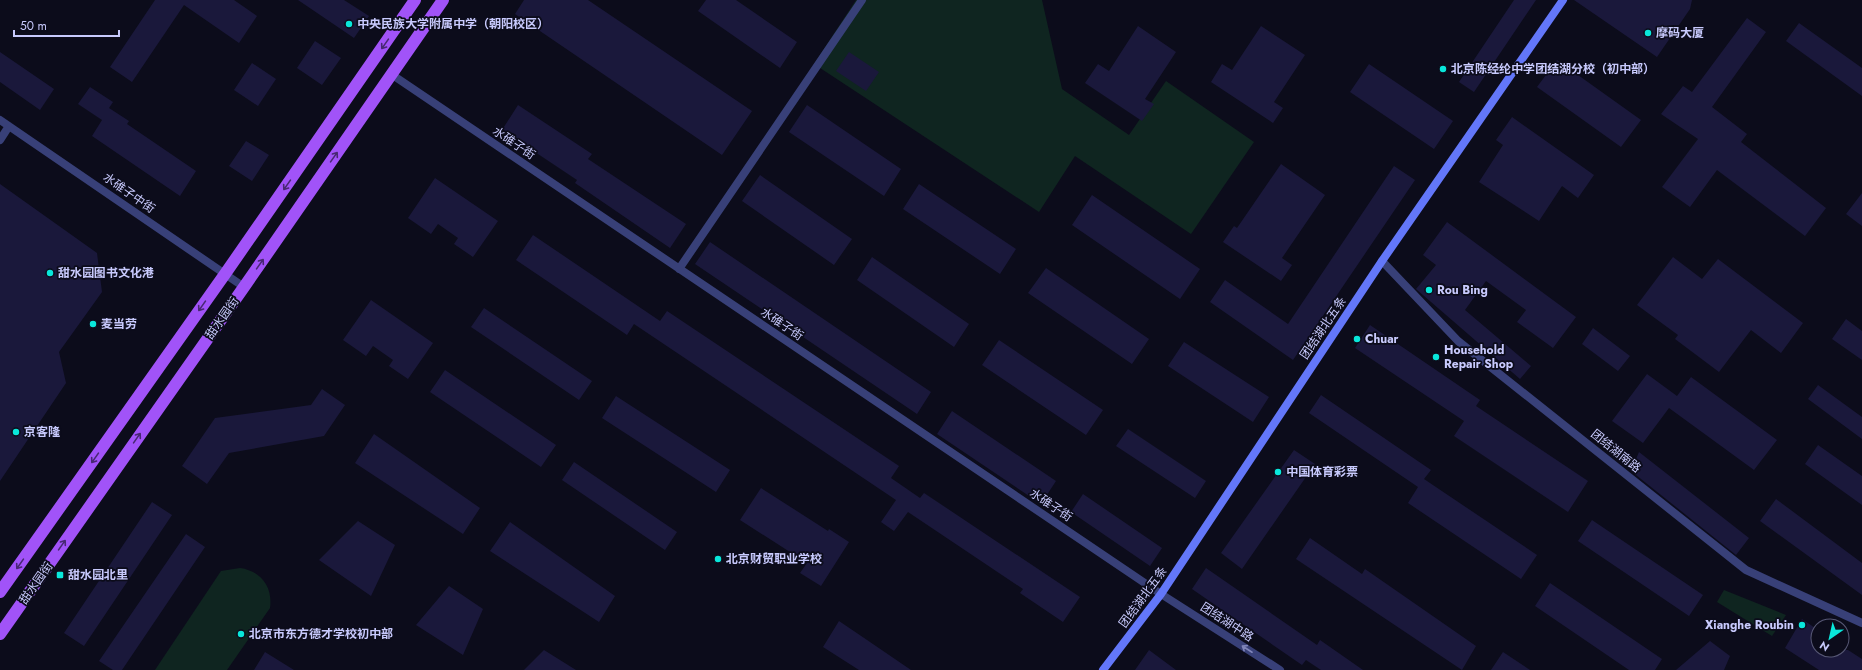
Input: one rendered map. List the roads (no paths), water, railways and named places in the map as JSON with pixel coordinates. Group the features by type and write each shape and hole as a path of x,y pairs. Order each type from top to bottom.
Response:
{"main road":[{"name":"甜水园街","path":"0,592 225,274 415,0"},
{"name":"甜水园街","path":"0,634 244,287 390,74 443,0"}],"street":[{"path":"679,268 862,0"},
{"name":"团结湖北五条","path":"1103,670 1161,594 1382,261 1563,0"},
{"name":"水碓子街","path":"390,74 1161,594"},
{"name":"水碓子中街","path":"0,120 244,287"},
{"path":"0,140 9,126"},
{"name":"团结湖南路","path":"1382,261 1458,341 1746,570 1862,623"},
{"name":"团结湖中路","path":"1161,594 1280,670"}],"place":[{"name":"中央民族大学附属中学（朝阳校区）","path":"349,24"},
{"name":"摩码大厦","path":"1648,33"},
{"name":"北京陈经纶中学团结湖分校（初中部）","path":"1443,69"},
{"name":"甜水园图书文化港","path":"50,273"},
{"name":"Rou Bing","path":"1429,290"},
{"name":"麦当劳","path":"93,324"},
{"name":"Chuar","path":"1357,339"},
{"name":"Household Repair Shop","path":"1436,357"},
{"name":"京客隆","path":"16,432"},
{"name":"中国体育彩票","path":"1278,472"},
{"name":"北京财贸职业学校","path":"718,559"},
{"name":"甜水园北里","path":"60,575"},
{"name":"Xianghe Roubin","path":"1802,625"},
{"name":"北京市东方德才学校初中部","path":"241,634"}]}
